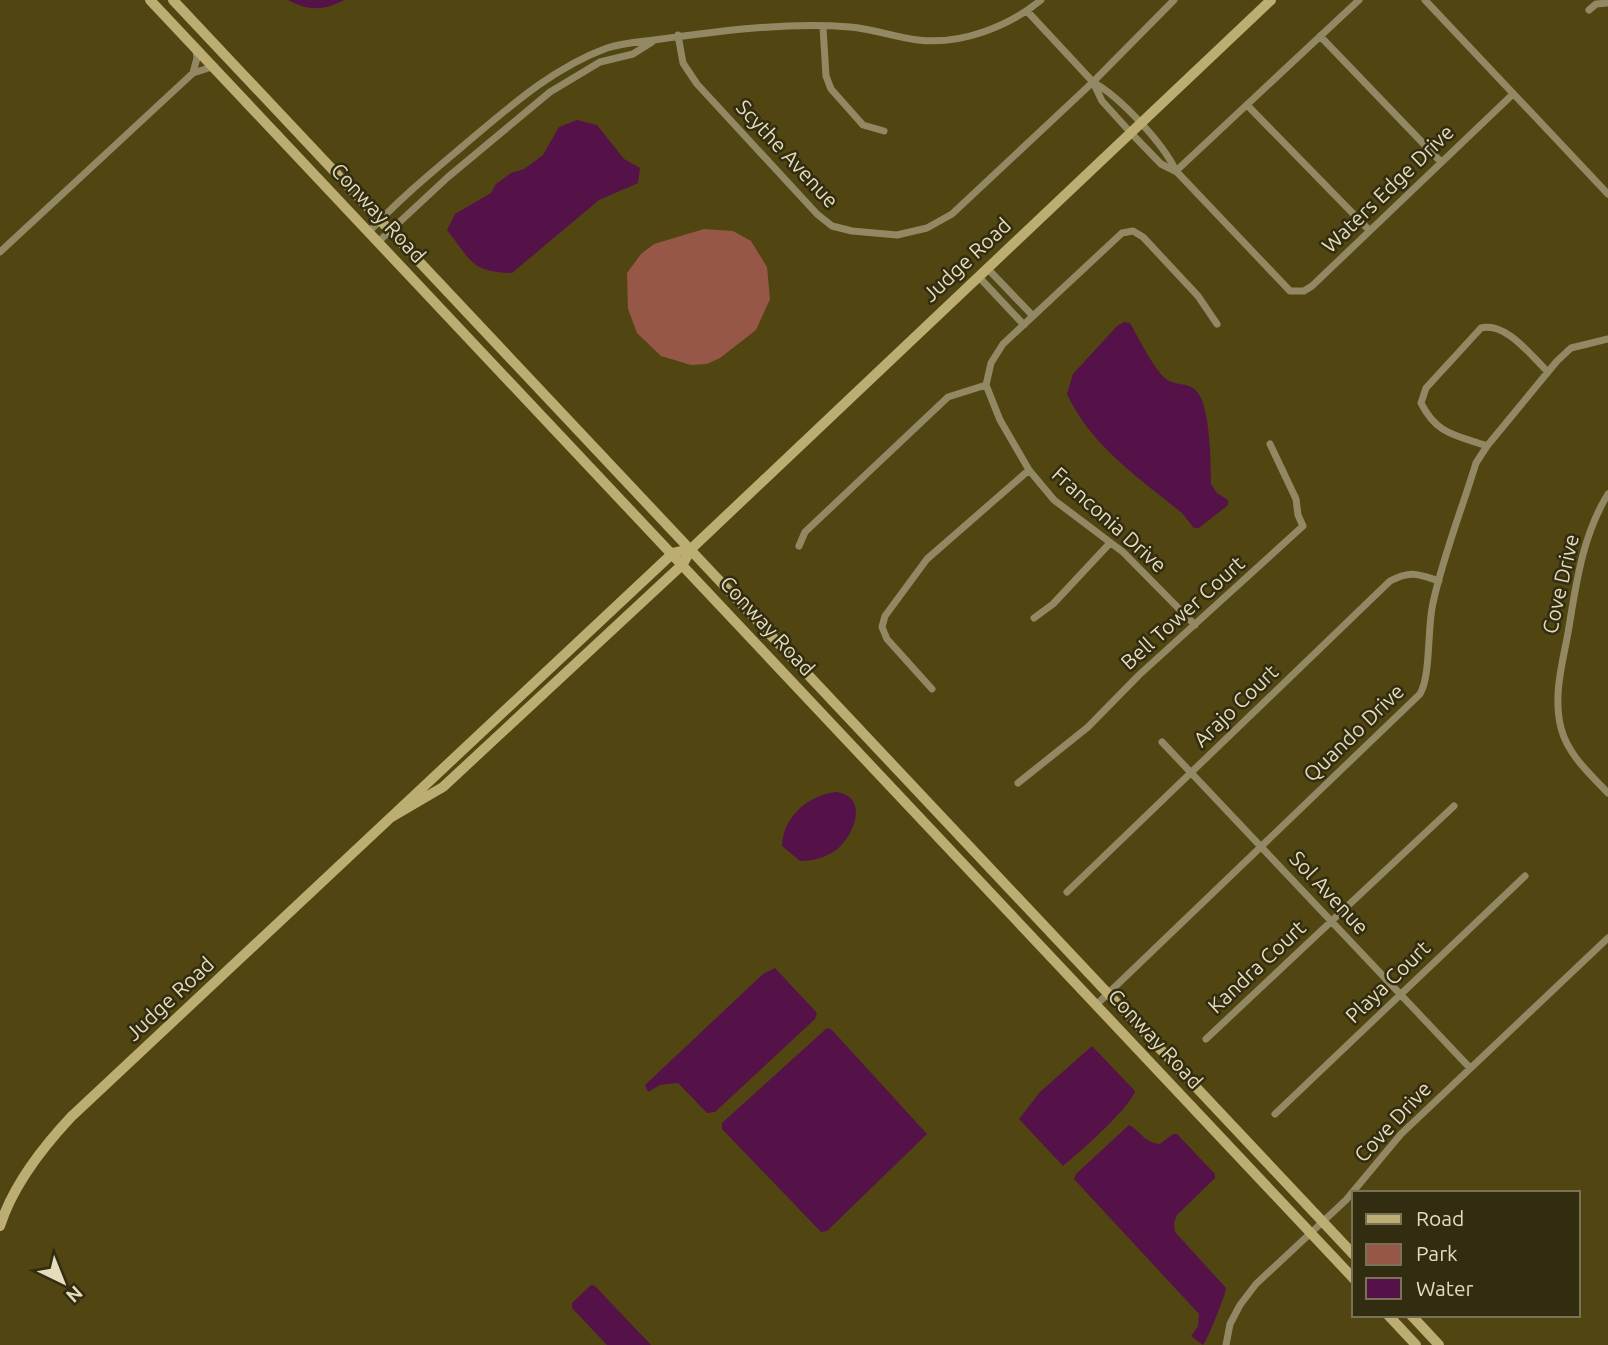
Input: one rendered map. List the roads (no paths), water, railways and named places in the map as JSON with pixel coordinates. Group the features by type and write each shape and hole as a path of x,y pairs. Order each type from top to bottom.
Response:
{"main road":[{"name":"Conway Road","path":"150,0 1352,1277"},
{"name":"Conway Road","path":"173,0 1352,1253"},
{"name":"Judge Road","path":"390,818 443,787 683,564 691,549 1271,0"},
{"path":"526,398 541,400 559,410"},
{"path":"673,553 691,549"},
{"name":"Judge Road","path":"0,1226 13,1195 32,1164 71,1117 673,553"},
{"path":"915,811 930,813 947,821"},
{"path":"1390,1317 1416,1345"},
{"path":"1413,1317 1439,1345"}],"street":[{"path":"369,232 439,166 535,86 569,66 619,45 715,31 823,27 850,27 915,40 943,42 1001,25 1041,0"},
{"name":"Scythe Avenue","path":"678,35 683,63 697,84 817,214 832,226 852,231 897,235 927,228 953,214 1093,82 1174,0"},
{"path":"1176,172 1359,0"},
{"path":"1425,0 1608,194"},
{"path":"1589,9 1596,4 1608,3"},
{"path":"1027,11 1093,82 1108,107 1131,133 1161,164 1176,172"},
{"path":"823,27 826,76 831,89 863,125 884,131"},
{"path":"1320,36 1441,162"},
{"path":"378,242 449,177 550,92 600,62 633,54 655,40"},
{"path":"619,45 622,57"},
{"path":"193,73 197,58 195,48"},
{"path":"0,252 193,73 212,67"},
{"path":"1093,82 1118,98 1170,158 1176,172"},
{"name":"Waters Edge Drive","path":"1176,172 1282,285 1290,291 1304,291 1512,95"},
{"path":"1108,107 1118,98"},
{"path":"1247,105 1369,230"},
{"path":"439,166 449,177"},
{"path":"799,546 805,532 948,397 986,385 991,363 1003,344 1122,233 1133,232 1143,237 1189,286 1217,324"},
{"path":"987,268 1033,316"},
{"path":"978,276 1024,325"},
{"path":"1004,304 1014,296"},
{"path":"1487,446 1439,429 1428,417 1421,403 1426,388 1480,328 1490,326 1503,330 1548,372"},
{"name":"Quando Drive","path":"1096,1005 1420,694 1427,682 1426,665 1433,604 1476,463 1548,372 1571,348 1608,339"},
{"name":"Franconia Drive","path":"986,385 1000,420 1029,470 1054,500 1123,552 1195,625"},
{"name":"Bell Tower Court","path":"1018,783 1088,727 1139,675 1304,526 1298,515 1296,499 1270,444"},
{"path":"932,689 887,639 882,627 885,616 911,577 927,559 1029,470"},
{"name":"Cove Drive","path":"1608,494 1597,513 1581,561 1556,695 1561,728 1569,749 1608,793"},
{"path":"1034,618 1053,604 1110,543"},
{"name":"Arajo Court","path":"1067,892 1390,581 1402,574 1414,573 1439,581"},
{"name":"Sol Avenue","path":"1162,741 1470,1069"},
{"name":"Kandra Court","path":"1206,1039 1454,806"},
{"name":"Playa Court","path":"1275,1114 1525,876"},
{"name":"Cove Drive","path":"1354,1191 1401,1134 1608,938"},
{"name":"Cove Drive","path":"1226,1345 1230,1324 1256,1284 1352,1193"}],"water":[{"path":"288,0 344,0 316,8"},
{"path":"577,120 597,125 624,159 640,168 638,183 599,200 512,273 479,267 467,257 447,230 455,214 491,193 496,184 511,173 524,169 543,155 559,127"},
{"path":"1124,322 1130,323 1151,360 1165,378 1195,389 1202,400 1209,437 1211,484 1217,493 1228,500 1228,505 1199,528 1194,528 1182,513 1117,460 1089,430 1067,394 1073,374 1117,326"},
{"path":"836,792 853,801 856,818 853,827 836,850 814,860 800,861 782,846 787,826 792,817 807,803"},
{"path":"775,968 817,1013 815,1019 715,1112 707,1113 678,1083 660,1085 648,1092 645,1085 763,974"},
{"path":"827,1028 832,1030 927,1134 827,1231 821,1232 722,1129 722,1123"},
{"path":"1092,1046 1135,1091 1114,1119 1063,1166 1019,1119 1040,1092"},
{"path":"1129,1125 1154,1143 1160,1144 1177,1134 1215,1174 1215,1178 1177,1215 1174,1223 1175,1232 1226,1288 1203,1345 1191,1336 1198,1326 1199,1314 1074,1179 1076,1174"},
{"path":"591,1285 595,1286 651,1345 607,1345 572,1308 572,1303"}]}
